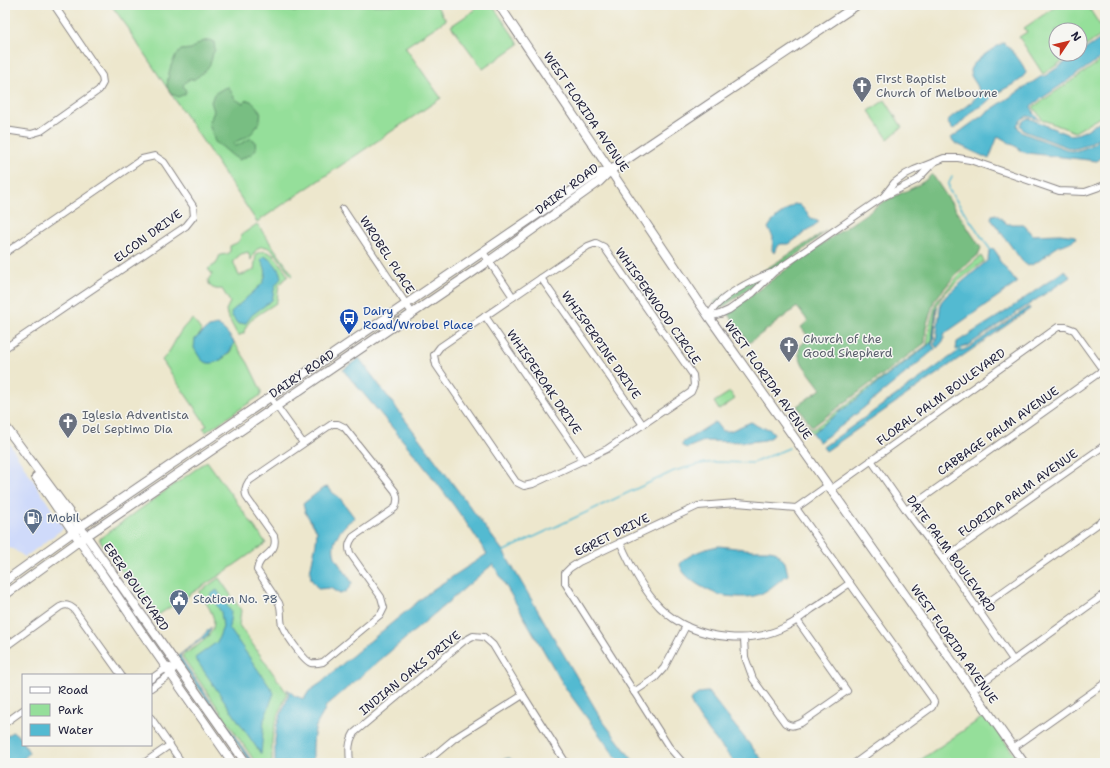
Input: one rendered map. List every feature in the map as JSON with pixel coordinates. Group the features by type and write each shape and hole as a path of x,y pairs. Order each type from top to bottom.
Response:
{"street":[{"path":"5,130 31,134 41,131 99,90 103,83 102,76 54,5"},
{"name":"WEST FLORIDA AVENUE","path":"499,5 709,316 1024,763"},
{"name":"DAIRY ROAD","path":"5,595 276,405 488,261 599,182 611,170 857,5"},
{"name":"ELCON DRIVE","path":"5,253 142,160 155,156 164,162 193,206 194,216 186,226 5,348"},
{"path":"883,197 894,183 906,174 944,158 970,160 1059,191 1085,192 1105,185"},
{"path":"709,316 720,314 753,293 774,272 883,197 917,180 934,162"},
{"name":"DAIRY ROAD","path":"5,580 76,529 595,175 611,170"},
{"path":"906,174 912,183"},
{"name":"WROBEL PLACE","path":"343,209 412,313"},
{"name":"WHISPERWOOD CIRCLE","path":"596,243 604,247 692,375 694,385 691,392 607,449 584,461 533,484 524,486 516,482 436,365 434,355 440,347 513,296 588,246 596,243"},
{"path":"483,252 513,296"},
{"path":"709,316 717,303 762,276 774,272"},
{"name":"WHISPERPINE DRIVE","path":"541,278 643,425"},
{"name":"WHISPEROAK DRIVE","path":"485,316 584,461"},
{"name":"FLORAL PALM BOULEVARD","path":"829,488 871,460 1058,327 1066,327 1074,330 1104,372"},
{"name":"CABBAGE PALM AVENUE","path":"906,510 1104,372"},
{"path":"270,397 303,443"},
{"path":"332,424 338,424 344,427 398,496 398,501 395,508 353,537 349,542 348,547 350,553 381,597 384,608 381,614 323,662 318,663 311,663 305,660 284,630 279,603 257,570 261,559 271,552 276,542 274,536 246,498 244,492 245,486 249,481 303,443 332,424"},
{"name":"EBER BOULEVARD","path":"5,427 83,539 176,664 246,763"},
{"name":"FLORIDA PALM AVENUE","path":"943,559 1105,445"},
{"name":"DATE PALM BOULEVARD","path":"871,460 943,559 1013,660"},
{"path":"829,488 796,508 934,702 932,707 855,763"},
{"name":"EGRET DRIVE","path":"683,763 669,746 565,583 565,573 570,568 620,542 698,506 737,503 796,508"},
{"path":"977,610 1105,519"},
{"name":"EBER BOULEVARD","path":"83,539 169,671 233,763"},
{"path":"620,542 634,573 658,606 668,615 686,626 713,636 744,638 765,635 797,620 850,583"},
{"path":"972,690 1105,594"},
{"path":"5,647 60,607 66,605 74,609 120,674"},
{"path":"744,638 745,657 752,679 785,723 790,727 795,726 847,691 797,620"},
{"path":"634,692 655,678 664,668 686,626"},
{"name":"INDIAN OAKS DRIVE","path":"350,763 348,747 350,739 354,733 464,641 473,636 484,637 493,645 566,763"},
{"path":"152,687 176,664"},
{"path":"152,679 169,671"},
{"path":"1013,748 1105,683"},
{"path":"425,763 455,738 523,695"},
{"path":"5,723 22,711"},
{"path":"152,719 182,763"},
{"path":"144,763 170,745"}],"shaded area":[{"path":"5,437 64,528 25,557 13,549 5,547"}],"green space":[{"path":"111,5 436,5 446,20 405,47 441,98 257,222 129,29"},
{"path":"285,5 306,5 304,8 294,12 288,9"},
{"path":"472,5 492,5 519,44 483,69 451,26 475,10"},
{"path":"1058,5 1087,5 1105,33 1088,45 1088,22 1048,22 1048,62 1062,62 1043,74 1019,37 1027,32 1024,28"},
{"path":"209,40 214,42 215,50 208,67 193,80 192,79 185,82 183,86 186,91 185,94 178,97 171,93 167,87 172,62 181,50 191,49 201,42"},
{"path":"1105,58 1105,114 1075,132 1043,120 1033,107"},
{"path":"229,87 236,99 244,103 247,100 251,101 261,114 258,125 251,134 234,143 236,146 251,138 255,141 256,149 252,154 239,160 215,142 209,124 214,111 211,102 214,94 224,88"},
{"path":"885,100 902,127 888,139 869,111"},
{"path":"932,174 981,248 978,255 958,272 934,301 926,327 925,343 812,427 797,406 821,389 803,365 799,356 799,347 809,338 801,327 808,321 797,307 749,343 728,313 762,287 886,200 919,185"},
{"path":"257,224 293,275 291,276 278,257 267,247 261,247 256,251 251,260 248,252 241,254 233,261 239,276 254,270 256,254 266,252 275,257 288,276 279,285 276,303 252,319 245,328 244,333 238,336 227,315 226,310 230,302 222,289 215,289 211,287 208,280 212,274 208,269 216,264 220,255 228,254 230,251 230,246 239,241 241,235"},
{"path":"826,231 801,252 719,310 714,302"},
{"path":"981,256 984,261 953,286 942,296 939,301 935,316 932,342 812,433 797,411 810,428 813,429 927,345 929,327 936,302 960,274"},
{"path":"193,319 201,330 201,333 195,339 205,362 215,362 224,358 233,347 234,342 248,363 261,390 261,395 206,432 203,428 207,426 162,360 170,350 183,328"},
{"path":"730,392 735,399 719,410 714,402"},
{"path":"207,461 266,543 155,617 99,539"},
{"path":"219,578 241,610 239,625 287,693 275,724 272,740 272,763 256,763 182,656 206,639 213,628 214,621 212,614 199,592"},
{"path":"986,715 1020,763 916,763"}],"water":[{"path":"1105,36 1105,55 1032,105 1031,107 1034,112 1033,113 1040,120 1028,116 1022,119 1017,125 1023,133 1071,151 1085,148 1105,136 1105,155 1097,161 1027,153 1020,151 1020,149 998,136 989,159 955,143 951,138 986,113 1066,62 1088,62 1088,48"},
{"path":"1003,43 1016,56 1026,73 1019,81 999,92 982,106 972,111 959,125 952,129 948,123 948,120 973,100 979,91 970,74 971,68 994,48"},
{"path":"1028,118 1069,135 1074,135 1088,129 1105,118 1105,134 1085,145 1072,149 1024,131 1020,125"},
{"path":"794,204 800,205 811,218 819,222 789,244 781,244 777,246 774,253 772,250 773,237 768,228 776,218"},
{"path":"996,214 1007,224 1021,224 1025,226 1032,235 1060,234 1075,236 1076,238 1055,248 1032,265 1028,266 1022,261 991,219 992,215"},
{"path":"993,248 998,255 999,260 1017,283 944,334 944,340 937,348 934,344 936,341 941,302 947,295 988,260 989,252"},
{"path":"264,256 275,265 281,278 275,286 272,300 252,315 246,323 238,324 231,312 262,284 265,278 265,269 261,260"},
{"path":"1065,270 1070,277 967,346 956,350 957,342 1005,312"},
{"path":"937,307 934,340 932,344 935,349 844,424 819,442 812,433 932,342"},
{"path":"1029,307 1030,309 826,451 823,447 956,353 968,348"},
{"path":"217,325 225,330 234,342 230,351 222,359 213,363 208,363 199,357 194,348 195,339 209,327"},
{"path":"359,358 503,551 602,720 635,763 620,763 566,689 493,564 326,706 315,728 313,763 275,763 275,740 277,725 289,694 287,689 295,696 304,699 309,691 321,683 432,590 487,554 436,482 343,370"},
{"path":"715,422 722,431 730,431 751,422 759,427 769,429 774,433 772,437 765,440 748,442 704,441 687,448 682,446 682,443"},
{"path":"328,487 339,497 354,517 341,530 335,541 334,553 336,559 352,583 347,590 340,594 330,588 318,589 311,579 310,572 317,531 305,512 303,504 323,488"},
{"path":"719,546 775,551 785,562 788,575 759,595 747,597 730,596 712,592 690,579 685,574 680,564 683,560 698,552"},
{"path":"217,590 231,612 229,628 274,693 264,720 261,754 195,658 217,642 223,627 221,612 210,595"},
{"path":"211,627 208,635 181,654 180,657 253,763 251,763 177,657 201,638"},
{"path":"708,692 764,763 735,763 711,734 699,718 690,701 698,694"},
{"path":"12,732 15,733 22,739 22,746 26,746 29,753 18,761 5,763 5,737"},
{"path":"509,758 516,763 495,763 498,761"}],"waterway":[{"path":"952,177 949,183 949,190 992,252"},
{"path":"957,353 961,349"},
{"path":"502,552 674,471 700,464 715,462 753,463 789,448"}],"place":[{"name":"First Baptist Church of Melbourne","path":"862,103"},
{"name":"Dairy Road/Wrobel Place","path":"349,335"},
{"name":"Church of the Good Shepherd","path":"789,363"},
{"name":"Iglesia Adventista Del Septimo Dia","path":"68,439"},
{"name":"Mobil","path":"33,535"},
{"name":"Station No. 78","path":"179,616"}]}
